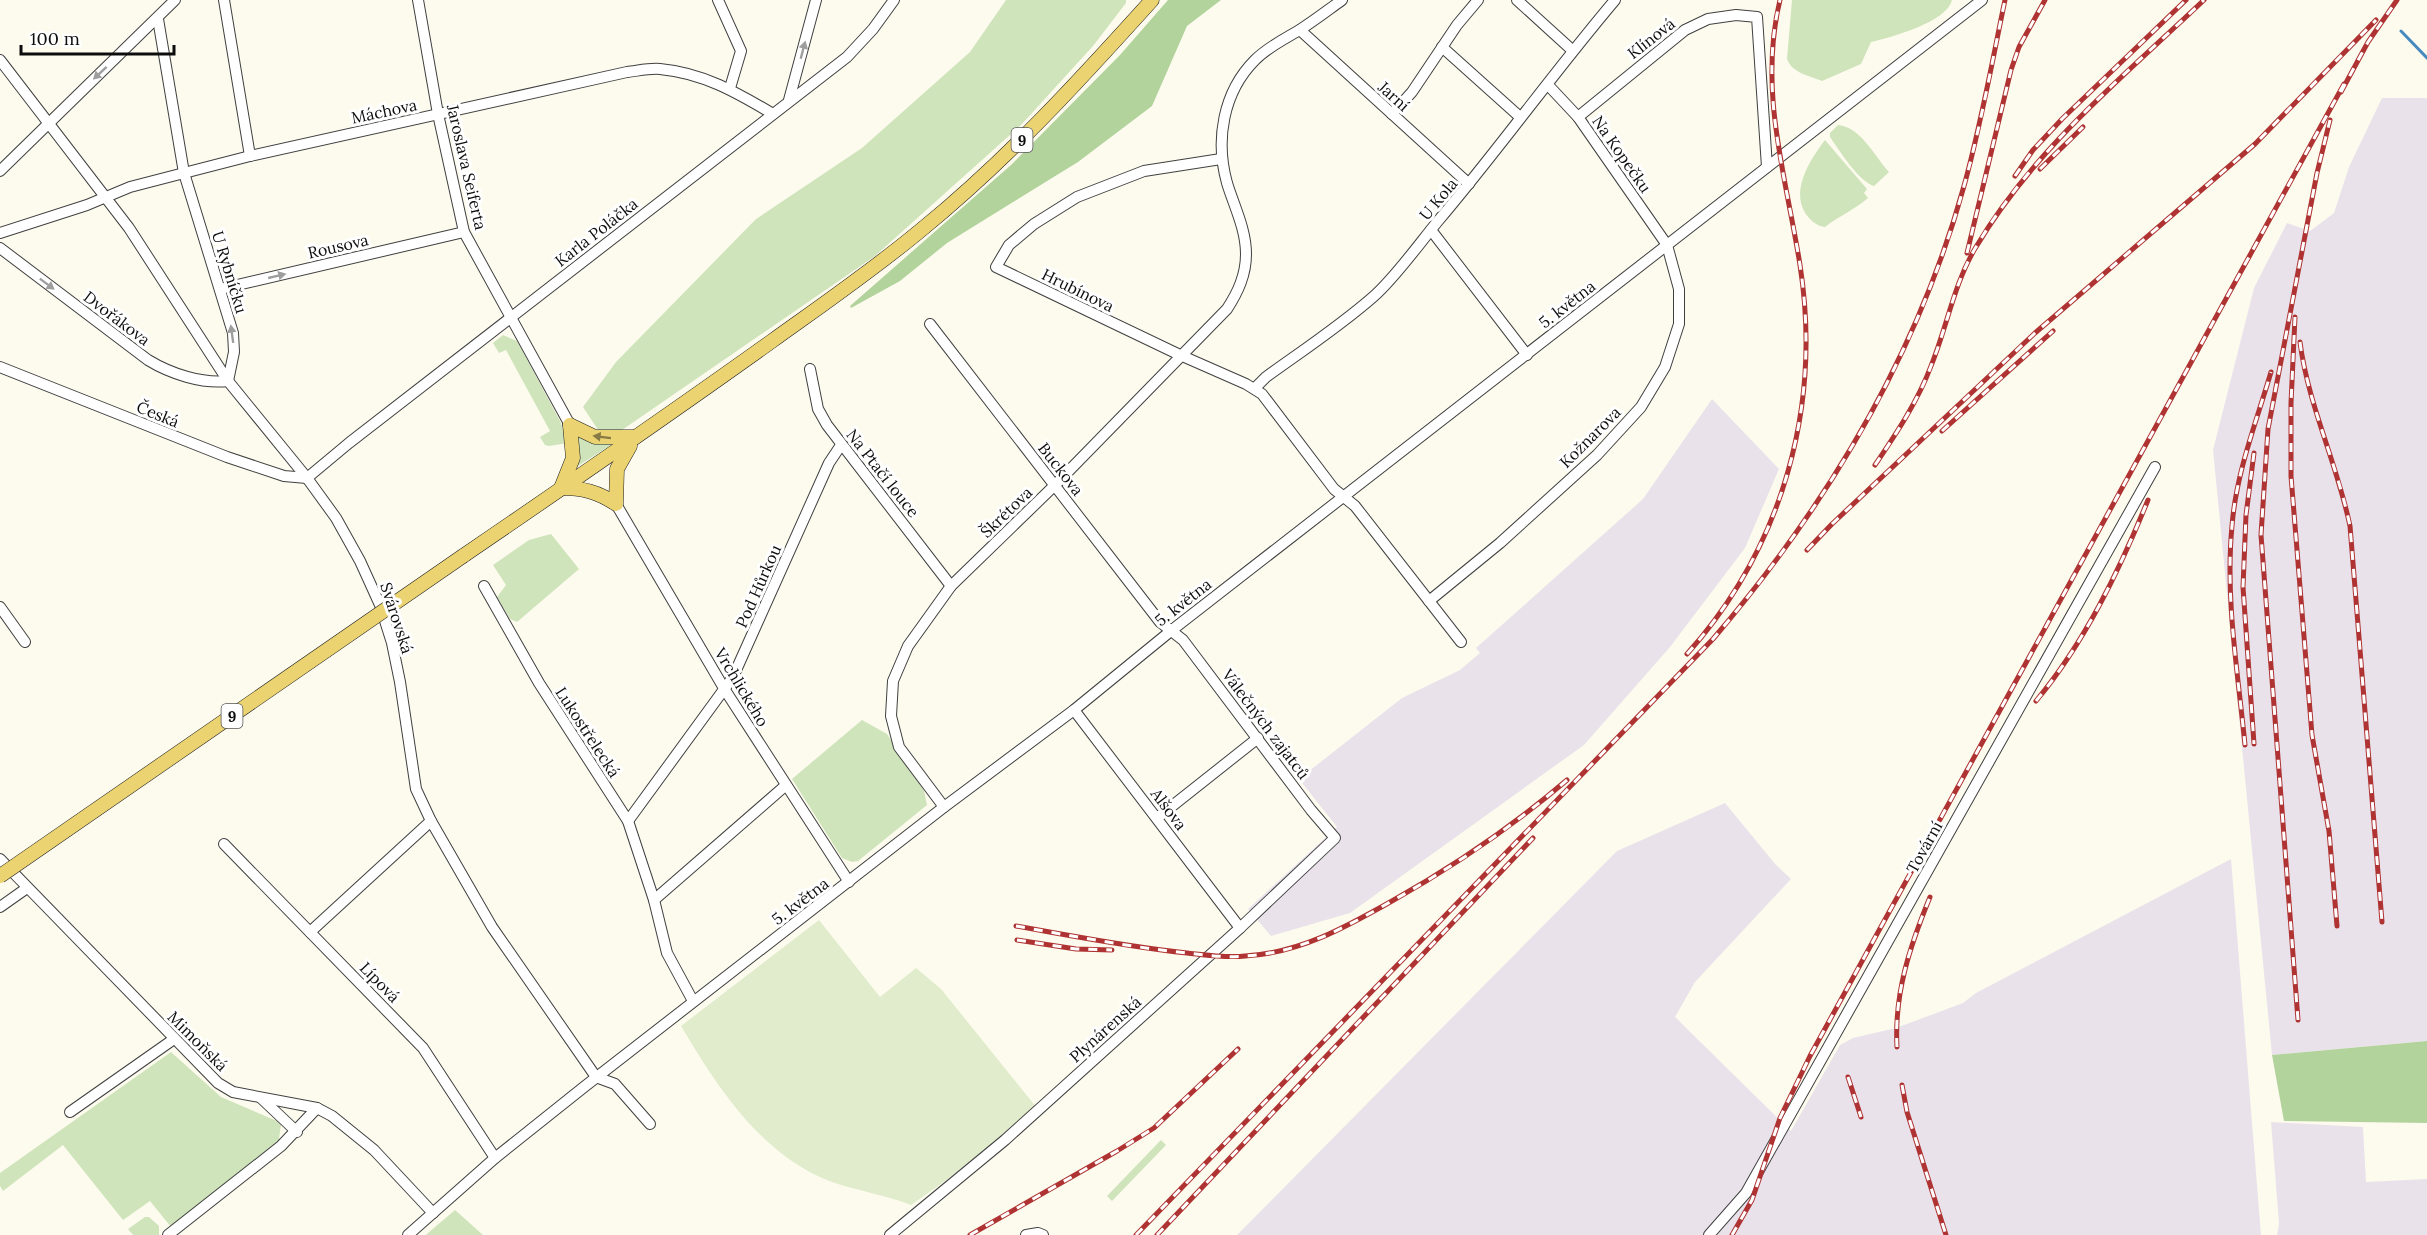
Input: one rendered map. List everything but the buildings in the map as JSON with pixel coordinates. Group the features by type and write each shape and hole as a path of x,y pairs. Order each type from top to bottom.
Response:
{"main road":[{"name":"9","path":"0,876 637,437 877,266 1001,160 1040,122 1152,0"},
{"path":"570,425 595,437 637,437"},
{"path":"570,425 573,458 561,488 582,488 602,495 616,504"},
{"path":"616,504 617,469 621,459 637,437"}],"street":[{"path":"0,171 175,0"},
{"path":"224,0 250,156"},
{"name":"Jaroslava Seiferta","path":"418,0 438,114 464,232 570,425"},
{"path":"718,0 741,51 730,88"},
{"path":"789,100 816,0"},
{"name":"Karla Poláčka","path":"307,478 847,57 873,29 894,0"},
{"path":"1221,159 1224,117 1230,98 1240,79 1255,60 1277,42 1300,30 1342,0"},
{"path":"1392,114 1413,92 1442,47 1478,0"},
{"path":"1517,0 1572,50"},
{"name":"U Kola","path":"1255,388 1374,296 1469,184 1520,117 1548,85 1572,50 1615,0"},
{"name":"5. května","path":"408,1235 495,1158 596,1077 944,807 1074,710 1343,496 1982,0"},
{"name":"Klínová","path":"1578,117 1685,30 1708,19 1736,15 1757,17 1767,167"},
{"name":"U Rybníčku","path":"158,19 184,173 233,333 234,352 228,381"},
{"name":"Jarní","path":"1300,30 1469,184"},
{"path":"1442,47 1520,117"},
{"name":"Svárovská","path":"0,60 129,228 228,381 307,478 336,518 360,561 380,605 400,682 416,789 431,821 492,927 596,1077"},
{"name":"Máchova","path":"0,233 130,188 250,156 627,72 658,69 703,77 730,88 772,114"},
{"name":"Na Kopečku","path":"1548,85 1578,117 1667,245"},
{"name":"Škrétova","path":"944,807 899,747 891,716 893,681 908,646 951,586 1055,486 1227,309 1238,293 1245,268 1245,238 1221,159"},
{"name":"Hrubínova","path":"1221,159 1144,171 1077,197 1034,224 1009,245 996,267 1180,355 1255,388 1262,394 1334,489 1356,506 1461,642"},
{"path":"1431,230 1527,355"},
{"name":"Rousova","path":"220,289 464,232"},
{"name":"Kožnarova","path":"1429,601 1500,543 1597,455 1641,407 1665,367 1679,324 1679,289 1667,245"},
{"name":"Dvořákova","path":"0,248 164,370 214,383 228,381"},
{"name":"Buckova","path":"930,324 1160,622 1172,630"},
{"name":"Česká","path":"0,367 227,457 284,476 307,478"},
{"name":"Na Ptačí louce","path":"810,369 818,409 827,425 951,586"},
{"name":"Pod Hůrkou","path":"628,821 725,690 761,619 829,463 842,445"},
{"name":"Tovární","path":"1709,1235 1746,1193 2155,467"},
{"name":"Vrchlického","path":"616,504 725,690 849,882"},
{"name":"Lukostřelecká","path":"484,586 539,683 628,821 654,900 667,953 693,1001"},
{"path":"0,607 25,642"},
{"name":"Válečných zajatců","path":"1172,630 1183,640 1311,810 1335,838"},
{"name":"Alšova","path":"1074,710 1240,928"},
{"path":"1157,818 1258,738"},
{"path":"654,900 785,786"},
{"path":"310,932 431,821"},
{"name":"Plynárenská","path":"890,1235 1005,1140 1240,928 1335,838"},
{"name":"Lípová","path":"224,844 423,1048 495,1158"},
{"name":"Mimoňská","path":"0,859 174,1039 225,1088 242,1094 317,1108 332,1116 374,1150 433,1213"},
{"path":"0,907 27,888"},
{"path":"70,1112 174,1039"},
{"path":"596,1077 615,1084 650,1124"},
{"path":"261,1098 297,1131"},
{"path":"168,1235 281,1146 317,1108"},
{"path":"1026,1235 1038,1233 1043,1235"}],"shaded area":[{"path":"2382,98 2427,98 2427,1041 2272,1055 2213,450 2254,288 2287,223 2310,231 2334,213 2349,167"},
{"path":"1712,399 1779,469 1745,548 1670,647 1584,745 1350,913 1271,936 1248,909 1337,827 1299,779 1402,698 1460,670 1480,653 1476,648 1643,499"},
{"path":"1725,803 1776,865 1791,879 1695,982 1675,1017 1791,1131 1840,1045 1853,1038 1896,1028 1963,1003 1976,993 2231,859 2261,1235 1237,1235 1617,851"},
{"path":"2271,1122 2363,1127 2366,1182 2427,1179 2427,1235 2277,1235 2279,1224"}],"green space":[{"path":"1006,0 1126,0 1126,3 1093,46 1021,125 875,256 622,430 604,439 583,407 616,362 756,219 862,148 970,52"},
{"path":"1168,0 1221,0 1187,26 1152,106 1078,162 947,243 900,281 851,308 850,306 1011,165 1120,55"},
{"path":"1792,0 1952,0 1948,8 1930,22 1871,42 1861,64 1822,81 1797,71 1787,59"},
{"path":"1838,125 1854,131 1861,137 1889,172 1874,186 1856,172 1830,137 1830,133"},
{"path":"1825,140 1867,189 1864,193 1868,198 1825,227 1809,218 1800,199 1807,168"},
{"path":"503,335 517,341 560,421 568,443 549,446 545,445 540,437 550,431 506,350 499,353 493,343"},
{"path":"575,431 591,442 612,444 575,468"},
{"path":"551,534 579,569 517,622 510,619 497,597 506,585 493,565 529,540"},
{"path":"862,720 887,734 924,791 927,805 858,861 852,862 842,858 792,779"},
{"path":"819,920 880,997 916,968 941,989 1037,1108 911,1205 832,1182 784,1155 763,1137 726,1095 681,1026"},
{"path":"2427,1041 2427,1123 2284,1121 2272,1055"},
{"path":"171,1052 221,1097 277,1121 281,1125 279,1138 281,1140 171,1227 150,1201 123,1220 63,1145 3,1191 0,1186 0,1173"},
{"path":"1161,1140 1166,1145 1112,1201 1107,1196"},
{"path":"455,1210 483,1235 426,1235 428,1233"},
{"path":"145,1217 149,1217 159,1226 159,1235 133,1235 128,1229"}],"waterway":[{"path":"2401,31 2427,58"}],"railway":[{"path":"1687,654 1720,612 1748,568 1771,521 1788,472 1799,422 1805,370 1805,318 1800,265 1776,133 1773,100 1774,34 1780,0"},
{"path":"1136,1235 1713,639 1794,536 1864,426 1921,310 1964,186 2005,0"},
{"path":"1967,253 2011,70 2019,47 2045,0"},
{"path":"2015,176 2033,150 2062,119 2186,0"},
{"path":"1875,465 1920,392 1937,351 1956,290 1968,261 1999,211 2052,146 2081,116 2204,0"},
{"path":"2341,92 2368,42 2397,0"},
{"path":"1807,550 2035,333 2255,144 2376,20"},
{"path":"1732,1235 1752,1200 1780,1118 1810,1056 2344,84"},
{"path":"2298,1020 2261,535 2268,429 2317,173 2330,120"},
{"path":"2040,169 2083,127"},
{"path":"2295,317 2291,403 2291,476 2312,735 2329,831 2337,926"},
{"path":"1942,431 2053,331"},
{"path":"2300,342 2309,388 2350,526 2382,922"},
{"path":"2245,745 2231,608 2230,553 2234,506 2242,467 2271,372"},
{"path":"2254,453 2246,515 2243,587 2254,744"},
{"path":"2036,701 2070,655 2100,605 2148,500"},
{"path":"1016,926 1165,951 1209,955 1238,957 1285,950 1340,929 1416,887 1504,829 1567,780"},
{"path":"1157,1235 1533,838"},
{"path":"1897,1047 1898,1008 1905,970 1930,897"},
{"path":"1017,940 1076,949 1112,950"},
{"path":"970,1235 1154,1128 1238,1049"},
{"path":"1848,1077 1861,1117"},
{"path":"1902,1085 1907,1112 1946,1235"}]}
